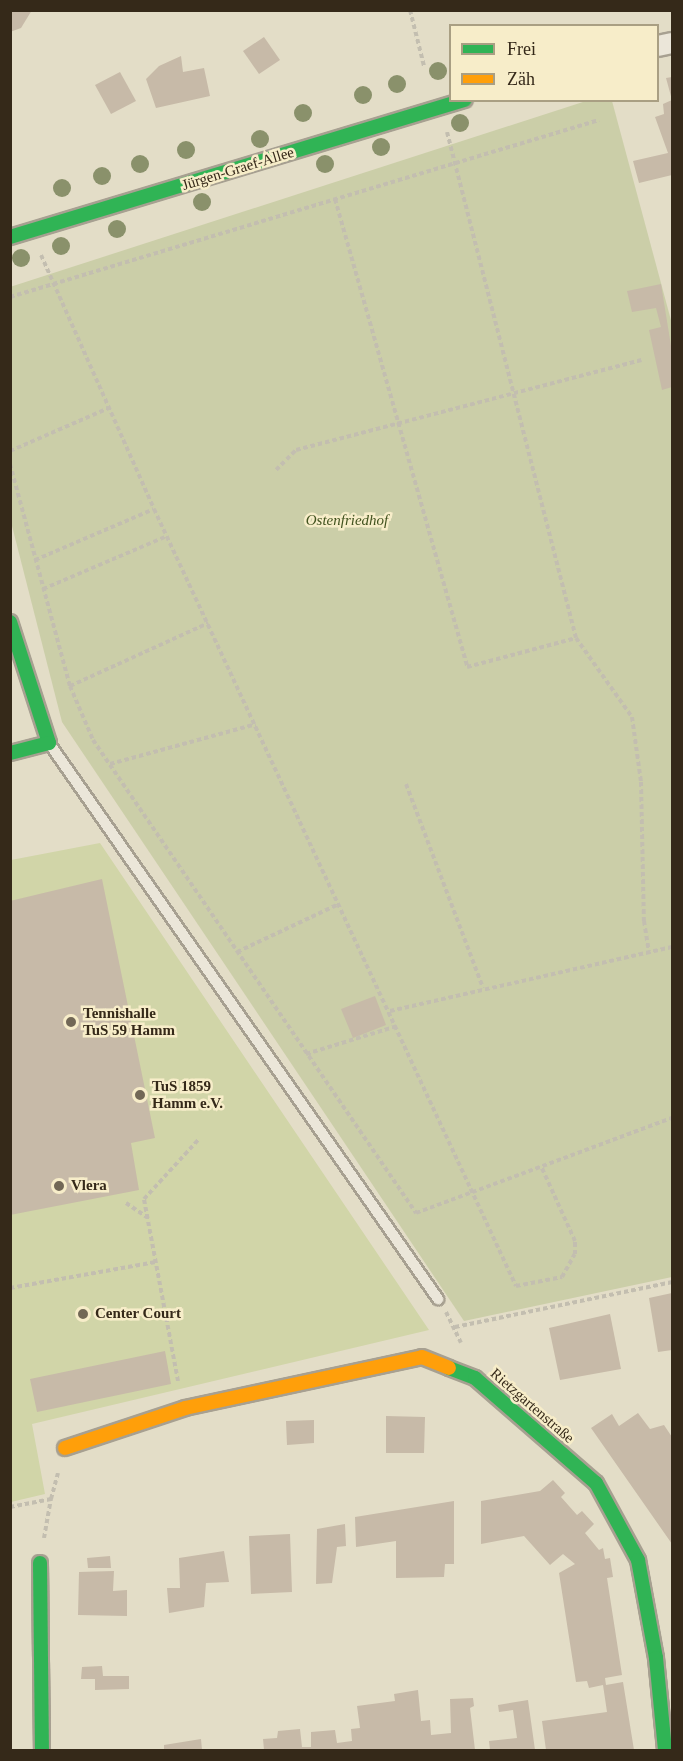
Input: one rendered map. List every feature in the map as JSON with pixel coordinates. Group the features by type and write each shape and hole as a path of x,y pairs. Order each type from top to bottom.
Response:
{"street":[{"name":"Jürgen-Graef-Allee","path":"10,237 458,102"},
{"path":"10,622 49,743 10,753"},
{"name":"Rietzgartenstraße","path":"65,1448 185,1408 422,1357 475,1378 596,1483 638,1560 656,1658 665,1750"},
{"path":"40,1563 42,1750"}],"lane":[{"path":"49,743 438,1299"}],"path":[{"path":"410,10 424,66"},
{"path":"10,297 599,120"},
{"path":"455,162 512,395 576,639 632,717 641,782 644,921 649,952"},
{"path":"335,200 467,667 576,639"},
{"path":"53,285 337,905 390,1011 516,1286 562,1277 574,1254 575,1241 540,1166"},
{"path":"276,470 296,450 641,360"},
{"path":"10,451 109,408"},
{"path":"10,464 70,686 93,740 416,1213 672,1118"},
{"path":"35,561 154,509"},
{"path":"43,589 167,536"},
{"path":"70,686 208,623"},
{"path":"110,764 256,724"},
{"path":"406,784 483,988"},
{"path":"237,952 337,905"},
{"path":"390,1011 483,988 672,947"},
{"path":"306,1054 397,1026"},
{"path":"185,1408 144,1199 198,1140"},
{"path":"126,1203 148,1217"},
{"path":"10,1288 156,1262"},
{"path":"455,1327 672,1282"},
{"path":"438,1299 455,1327 475,1378"},
{"path":"40,1563 51,1499 65,1448"},
{"path":"10,1507 51,1499"}],"green space":[{"name":"Ostenfriedhof","path":"583,102 612,102 672,324 672,1277 464,1321 62,722 11,522 10,287"},
{"name":"TuS 1859 Hamm e.V.","path":"100,843 429,1330 32,1424 45,1494 11,1502 11,860"}],"building":[{"path":"10,10 32,10 21,28 10,32"},
{"path":"264,37 280,60 259,74 243,51"},
{"path":"181,56 183,72 204,68 210,96 156,108 146,79 159,66"},
{"path":"120,72 136,101 111,114 95,85"},
{"path":"672,77 672,100 666,78"},
{"path":"672,100 672,175 639,183 633,161 668,153 655,117 664,114 663,104"},
{"path":"661,284 672,352 672,387 662,390 649,330 661,327 656,308 632,312 627,291"},
{"name":"Tennishalle TuS 59 Hamm","path":"102,879 155,1138 131,1143 139,1190 10,1215 10,901"},
{"path":"375,996 386,1025 353,1038 341,1009"},
{"path":"672,1293 672,1350 658,1352 649,1298"},
{"path":"610,1314 621,1369 560,1380 549,1328"},
{"path":"165,1351 171,1384 37,1412 30,1379"},
{"path":"638,1413 650,1429 664,1425 672,1437 672,1544 591,1428 612,1414 619,1426"},
{"path":"386,1416 425,1417 424,1453 386,1453"},
{"path":"314,1420 314,1443 287,1445 286,1421"},
{"path":"553,1480 565,1493 561,1497 577,1515 582,1511 594,1524 585,1533 599,1550 603,1548 605,1559 610,1558 613,1577 607,1578 622,1675 605,1678 606,1685 623,1682 634,1750 546,1750 542,1721 607,1712 603,1685 589,1688 587,1681 576,1682 559,1573 575,1564 563,1554 550,1565 524,1536 481,1544 481,1501 540,1491"},
{"path":"454,1501 454,1564 445,1564 444,1577 396,1578 396,1541 356,1547 355,1517"},
{"path":"345,1524 346,1546 337,1547 332,1583 316,1584 317,1529"},
{"path":"290,1534 292,1592 251,1594 249,1536"},
{"path":"224,1551 229,1582 206,1583 204,1607 169,1613 167,1588 180,1588 179,1558"},
{"path":"110,1556 111,1568 88,1568 87,1558"},
{"path":"114,1571 113,1591 127,1590 127,1616 78,1615 79,1572"},
{"path":"102,1666 103,1676 129,1676 129,1689 95,1690 95,1679 81,1679 82,1667"},
{"path":"418,1690 421,1721 430,1720 431,1735 451,1733 450,1699 473,1698 474,1706 470,1708 475,1750 264,1750 263,1739 277,1738 278,1731 300,1729 302,1747 311,1747 311,1732 335,1730 337,1743 352,1741 351,1729 360,1728 357,1706 395,1701 394,1694"},
{"path":"528,1700 535,1750 490,1750 489,1741 517,1738 513,1710 499,1712 498,1705"},
{"path":"201,1739 202,1750 164,1750 164,1745"}],"traffic: fast":[{"path":"10,237 458,102"},
{"path":"10,622 49,743 10,753"},
{"path":"449,1368 475,1378 596,1483 638,1560 656,1658 665,1750"},
{"path":"40,1563 42,1750"}],"traffic: slow":[{"path":"65,1448 185,1408 422,1357 449,1368"}],"place":[{"name":"Tennishalle TuS 59 Hamm","path":"71,1022"},
{"name":"TuS 1859 Hamm e.V.","path":"140,1095"},
{"name":"Vlera","path":"59,1186"},
{"name":"Center Court","path":"83,1314"}]}
